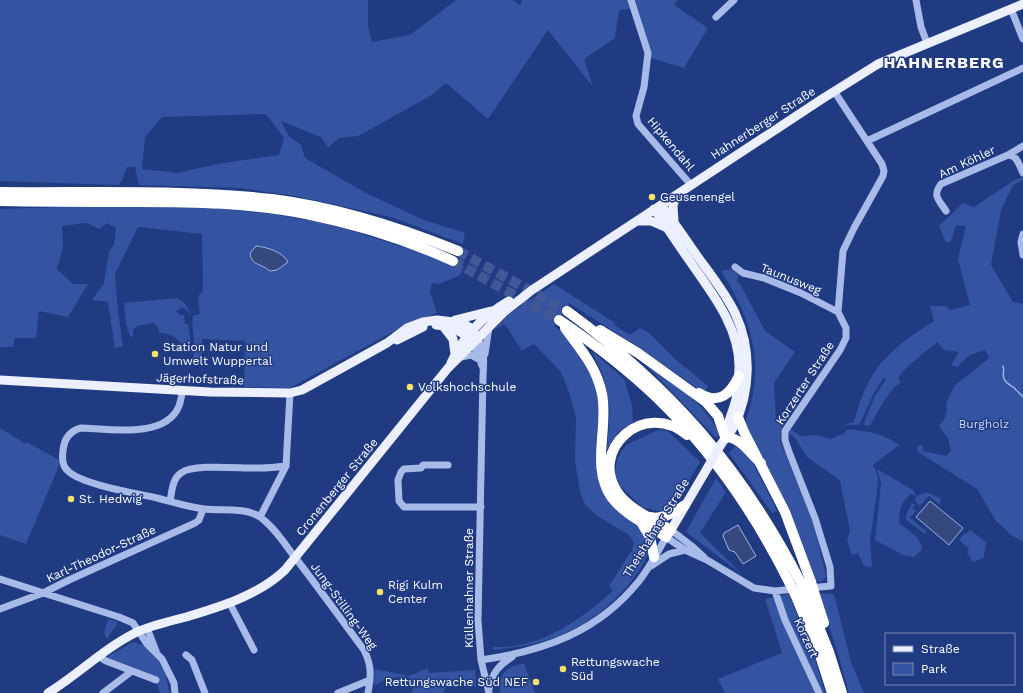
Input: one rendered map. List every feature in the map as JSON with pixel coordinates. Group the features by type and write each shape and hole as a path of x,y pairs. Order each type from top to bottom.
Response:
{"highway":[{"path":"2,197 206,194 272,199 308,205 372,220 458,251"},
{"path":"2,197 212,203 272,209 306,214 369,230 453,261"},
{"path":"760,463 738,441 725,437 722,424 716,412 706,402 617,339 567,311 601,336 636,365 663,390 701,431 726,462 751,497 782,548 795,584"},
{"path":"669,534 620,507 610,495 605,484 602,466 604,418 601,389 594,368 589,359 559,320 611,358 642,384 674,415 727,479 756,521 795,584 806,591 826,628 829,652 842,693"},
{"path":"687,388 708,397 720,397 733,389 739,376"},
{"path":"738,417 744,432 785,512 806,591 819,652 832,693"},
{"path":"654,557 650,537 644,519 617,492 614,485 610,470 611,458 614,450 620,439 630,430 646,423 659,423 666,424 681,431 706,452"},
{"path":"644,519 668,515 685,505"}],"main road":[{"name":"Hahnerberger Straße","path":"472,338 489,326 532,290 834,91 878,64 1023,4"},
{"path":"635,222 651,221 671,226 673,206 676,195"},
{"name":"Theishahner Straße","path":"658,207 688,250 728,300 735,313 742,333 747,352 748,368 743,402 733,428 725,437 669,534"},
{"name":"Theishahner Straße","path":"688,250 722,309 732,330 738,353 739,376 736,399 727,424 725,437"},
{"name":"Hahnerberger Straße","path":"472,338 479,323 498,308 532,290"},
{"path":"458,355 446,324 498,308"},
{"name":"Jägerhofstraße","path":"0,380 182,391 290,393 302,390 386,343 392,342 425,327 459,322 472,338"},
{"name":"Cronenberger Straße","path":"48,693 112,646 143,630 194,615 229,602 269,584 285,570 472,338"}],"street":[{"name":"Hipkendahl","path":"631,0 648,53 644,87 636,116 638,124 691,185"},
{"path":"716,17 734,0"},
{"path":"916,0 921,27 927,43"},
{"path":"1011,9 1023,38"},
{"path":"867,141 1023,68"},
{"name":"Korzerter Straße","path":"776,590 831,586 830,567 815,518 785,440 785,431 840,350 846,338 846,328 838,312 843,251 883,176 884,171 882,164 834,91"},
{"name":"Am Köhler","path":"946,211 936,196 936,190 941,184 1008,155 1023,146"},
{"name":"Am Köhler","path":"1008,155 1014,156 1017,159 1023,172"},
{"path":"1023,234 1021,242 1023,255"},
{"name":"Taunusweg","path":"735,267 743,273 764,278 801,292 838,312"},
{"path":"482,359 489,326"},
{"path":"472,338 482,359"},
{"path":"458,355 471,355 482,359"},
{"name":"Küllenhahner Straße","path":"482,359 484,368 478,620 481,660 489,693"},
{"path":"182,391 179,406 174,414 157,426 135,431 81,428 70,433 65,440 62,453 64,467 73,475 96,484 203,509 250,512 260,517 286,466 290,393"},
{"path":"448,465 423,465 421,468 404,469 400,472 398,480 399,501 404,507 481,506"},
{"path":"170,501 174,481 180,474 188,469 260,468 286,466"},
{"name":"Karl-Theodor-Straße","path":"0,609 43,593 195,523 199,520 203,509"},
{"name":"Jung-Stilling-Weg","path":"260,517 272,528 295,557 364,650 369,659 370,680 368,693"},
{"path":"669,534 685,550 707,560 754,588 776,590"},
{"path":"669,534 693,547 707,560"},
{"name":"Theishahner Straße","path":"481,660 516,654 542,647 567,638 599,619 624,598 639,581 669,534"},
{"path":"649,567 669,554 685,550"},
{"path":"0,579 127,619 143,630 147,644 157,653 168,669 174,683 175,693"},
{"path":"22,586 24,600"},
{"name":"Korzert","path":"776,590 785,620 818,693"},
{"path":"229,602 254,650"},
{"path":"489,693 491,680 496,671 502,664 516,654"},
{"path":"186,655 192,660 205,693"},
{"path":"98,656 156,680"},
{"path":"103,693 132,671"},
{"path":"338,693 370,680"}],"green space":[{"path":"0,0 368,0 368,26 372,42 410,35 456,0 512,0 520,5 522,0 678,0 674,5 708,28 684,68 651,58 636,8 619,10 615,38 584,59 593,87 548,30 488,119 446,83 430,96 358,136 339,138 328,148 321,137 281,121 289,136 301,145 305,158 364,192 424,220 465,233 463,244 391,217 295,196 240,188 139,185 135,167 127,167 122,180 118,185 0,181","holes":["266,114 284,138 279,155 217,164 178,173 142,169 145,137 162,117"]},
{"name":"Burgholz","path":"1022,177 1023,180 1013,185 1001,210 991,265 1013,302 1023,304 1023,542 1010,534 996,521 977,489 918,452 917,446 923,446 923,451 946,456 951,451 948,439 939,426 945,418 947,410 946,404 954,386 989,358 985,350 970,355 957,367 951,365 959,352 944,350 937,342 908,366 898,378 901,382 887,396 869,426 863,425 875,396 886,379 884,377 873,395 859,425 843,425 854,422 866,388 873,374 882,362 904,341 934,321 930,306 946,306 950,310 970,305 958,259 966,226 956,225 951,241 946,243 939,226 963,203 974,207 1013,181"},
{"path":"127,205 195,206 272,214 330,224 464,266 460,275 439,284 432,283 430,292 437,313 407,324 290,388 244,387 245,341 202,339 202,359 193,358 194,343 192,316 200,314 198,296 203,291 202,234 138,227 115,274 118,312 123,346 115,348 108,302 92,300 104,283 109,252 114,244 116,228 107,223 99,229 86,223 62,226 63,247 57,269 73,284 88,284 68,317 39,311 36,338 15,338 13,347 0,347 0,209"},
{"path":"730,269 738,274 737,282 740,284 765,331 795,352 774,383 776,420 781,421 783,424 780,441 807,506 816,534 826,576 823,581 814,582 744,426 751,405 755,365 749,327 742,309 721,271"},
{"path":"554,284 615,323 614,325 630,335 640,328 648,332 675,359 708,386 704,393 637,346 569,303 554,326 568,337 585,357 600,399 599,459 630,520 642,530 651,548 632,580 606,608 591,619 574,629 540,642 494,650 494,647 511,646 543,638 558,631 587,612 613,591 609,586 632,550 634,543 629,535 596,515 585,504 580,492 575,460 576,417 569,392 561,372 534,344 522,351 505,324 494,330 509,314"},
{"path":"177,298 184,302 192,316 183,307 176,311 180,315 184,315 185,324 188,324 191,344 186,343 184,346 173,336 166,333 159,333 158,328 154,323 137,326 133,330 133,337 130,336 126,324 124,303"},
{"path":"592,351 624,379 632,405 633,422 618,432 607,450 610,410 603,375"},
{"path":"645,364 686,394 705,412 719,433 716,438"},
{"path":"0,428 26,444 27,442 59,460 60,463 26,544 0,535"},
{"path":"790,429 801,436 816,435 830,439 845,433 847,429 860,430 881,435 899,445 873,465 878,477 870,540 872,567 864,566 858,553 852,555 847,540 850,531 840,481 807,457 795,438 787,432"},
{"path":"658,430 668,431 700,462 681,494 662,512 642,507 619,485 615,477 617,459 626,445"},
{"path":"737,444 751,459 777,511 772,513 729,453"},
{"path":"877,469 913,490 917,496 911,494 905,500 900,510 899,518 899,523 916,536 922,546 921,551 914,557 905,556 875,540 881,483"},
{"path":"716,478 726,492 700,533 743,575 686,532"},
{"path":"924,493 929,493 940,498 941,501 939,504 929,496 920,506 914,500 917,496"},
{"path":"912,503 915,505 912,508 916,511 910,518 927,532 925,534 906,520 906,515"},
{"path":"970,530 986,542 984,557 974,562 967,554 969,549 959,540"},
{"path":"818,593 834,594 851,662 864,693 849,693"},
{"path":"789,594 816,662 825,693 725,693 718,679 782,653 765,599"},
{"path":"108,619 118,622 107,639 104,633"},
{"path":"133,642 143,645 158,660 165,673 170,693 160,693 156,680 105,658"},
{"path":"524,663 535,693 500,693 500,680 504,672 512,667"},
{"path":"428,668 429,673 475,670 476,687 450,680 443,693 412,693 413,688 409,687 410,678 405,676 404,678 396,677 385,680 374,687 375,669 409,676"}],"shaded area":[{"path":"256,246 279,253 286,258 288,262 277,270 270,271 252,260 250,253"},
{"path":"930,501 963,528 949,545 916,517"},
{"path":"738,525 756,556 743,564 735,552 729,550 723,536 724,533"}],"waterway":[{"path":"1003,366 1003,377 1005,381 1023,397"}],"tunnel":[{"path":"458,251 567,311"},
{"path":"453,261 559,320"}],"place":[{"name":"Geusenengel","path":"652,197"},
{"name":"Station Natur und Umwelt Wuppertal","path":"155,354"},
{"name":"Volkshochschule","path":"410,387"},
{"name":"St. Hedwig","path":"71,499"},
{"name":"Rigi Kulm Center","path":"380,592"},
{"name":"Rettungswache Süd","path":"563,669"},
{"name":"Rettungswache Süd NEF","path":"536,682"}],"district":[{"name":"HAHNERBERG","path":"944,62"}]}
